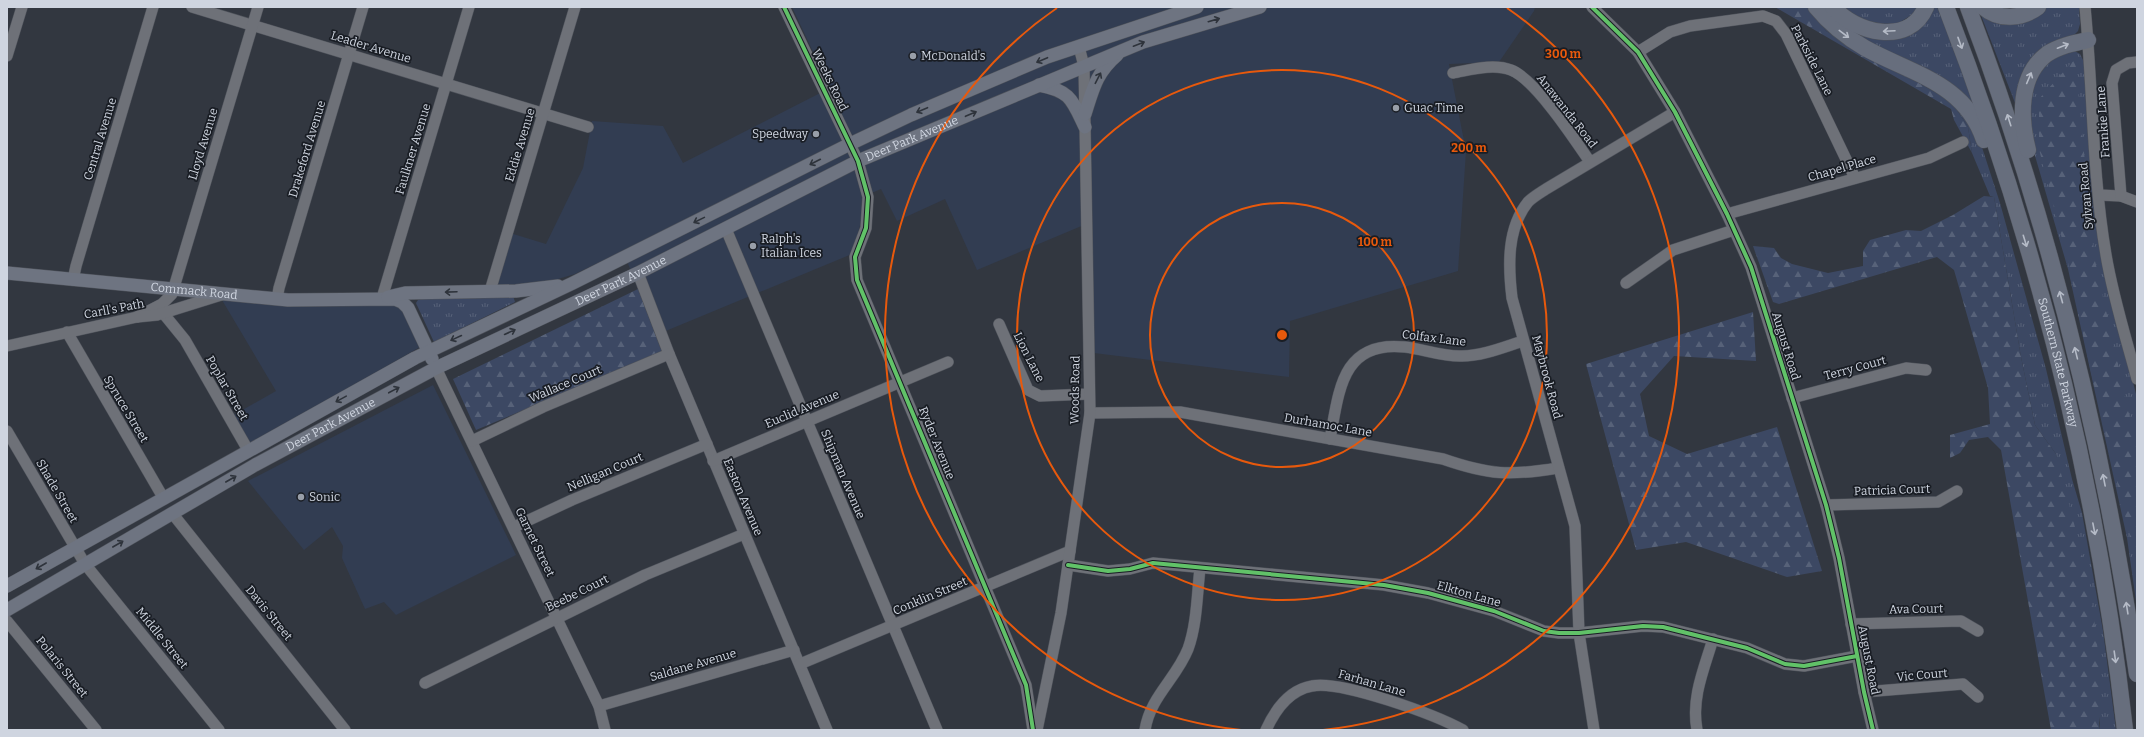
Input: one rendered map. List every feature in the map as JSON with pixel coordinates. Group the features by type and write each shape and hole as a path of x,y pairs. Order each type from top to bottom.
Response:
{"highway":[{"path":"1816,7 1831,23 1852,40 1934,81 1958,98 1976,121 2014,203"},
{"path":"1833,7 1842,16 1860,27 1886,32 1902,30 1911,25 1919,18 1926,7"},
{"name":"Southern State Parkway","path":"1946,7 1984,110 2014,203 2051,333 2081,463 2106,596 2125,730"},
{"name":"Southern State Parkway","path":"1968,7 1999,89 2037,211 2071,334 2095,434 2118,551 2137,674"},
{"path":"1983,7 1999,15 2012,17 2024,15 2038,7"},
{"path":"2037,211 2023,125 2023,107 2027,84 2037,64 2047,55 2065,46 2088,40"}],"main road":[{"name":"Deer Park Avenue","path":"7,586 164,499 248,450 429,351 573,284 850,144 932,106 1047,57 1197,7"},
{"name":"Deer Park Avenue","path":"7,610 255,465 436,368 638,273 858,161 1122,50 1143,42 1260,7"},
{"path":"1085,114 1097,78 1106,64 1122,50"},
{"path":"1039,85 1060,90 1069,97 1085,127"},
{"name":"Commack Road","path":"7,273 277,299 309,301 382,298 398,300 408,308 436,368"},
{"name":"Commack Road","path":"382,298 405,293 531,290 573,284"}],"street":[{"path":"7,56 22,7"},
{"name":"Central Avenue","path":"73,280 153,7"},
{"name":"Leader Avenue","path":"192,7 588,127"},
{"name":"Lloyd Avenue","path":"173,289 258,7"},
{"name":"Drakeford Avenue","path":"277,299 363,7"},
{"name":"Faulkner Avenue","path":"382,298 469,7"},
{"name":"Eddie Avenue","path":"490,291 575,7"},
{"name":"Weeks Road","path":"784,7 858,161"},
{"name":"August Road","path":"1592,7 1638,52 1674,112 1734,230 1751,267 1826,505 1839,558 1864,692 1873,730"},
{"name":"Sylvan Road","path":"2085,7 2098,196 2109,272 2137,379"},
{"name":"Parkside Lane","path":"1638,52 1670,32 1690,26 1763,16 1776,21 1786,34 1855,178"},
{"name":"Woods Road","path":"1037,730 1061,613 1090,413 1084,66 1079,47"},
{"name":"Frankie Lane","path":"2121,196 2112,83 2116,70 2128,63 2137,62"},
{"name":"Anawanda Road","path":"1453,73 1492,67 1510,69 1526,79 1567,128 1590,162"},
{"name":"Maybrook Road","path":"1594,730 1579,633 1575,526 1512,298 1510,280 1512,234 1518,217 1529,201 1590,162 1674,112"},
{"name":"Chapel Place","path":"1726,214 1929,158 1963,142"},
{"name":"Ryder Avenue","path":"858,161 868,197 866,228 854,257 857,280 901,382 1026,685 1033,730"},
{"path":"2098,196 2121,196 2137,202"},
{"name":"Shipman Avenue","path":"726,229 937,730"},
{"path":"1626,282 1673,250 1734,230"},
{"name":"Easton Avenue","path":"638,273 669,354 827,730"},
{"path":"137,317 167,300 173,289"},
{"name":"Carll's Path","path":"7,346 137,317 163,313 226,294"},
{"name":"Poplar Street","path":"182,307 179,320 185,340"},
{"name":"Poplar Street","path":"163,313 185,340 248,450"},
{"name":"Lion Lane","path":"999,324 1028,390 1040,396 1089,394"},
{"name":"Spruce Street","path":"67,332 164,499"},
{"name":"Colfax Lane","path":"1330,438 1340,384 1347,369 1360,356 1374,349 1388,346 1405,347 1460,356 1474,355 1523,341"},
{"name":"Wallace Court","path":"472,441 542,407 669,354"},
{"name":"Euclid Avenue","path":"714,461 948,362"},
{"name":"Garnet Street","path":"436,368 557,617 598,706 606,730"},
{"name":"Terry Court","path":"1792,398 1906,368 1926,370"},
{"name":"Durhamoc Lane","path":"1090,413 1180,412 1443,459 1472,469 1500,474 1527,473 1558,468"},
{"name":"Shade Street","path":"7,431 85,564"},
{"name":"Nelligan Court","path":"514,527 572,500 707,444"},
{"name":"Patricia Court","path":"1826,505 1938,502 1956,492"},
{"name":"Davis Street","path":"172,513 345,730"},
{"name":"Beebe Court","path":"425,683 645,575 744,534"},
{"name":"Conklin Street","path":"800,664 1070,551"},
{"name":"Middle Street","path":"85,564 219,730"},
{"name":"Elkton Lane","path":"1068,565 1108,571 1130,569 1153,564 1384,585 1428,593 1494,611 1544,631 1579,633 1643,626 1663,627 1747,648 1785,664 1804,666 1857,656"},
{"path":"1145,730 1153,705 1164,685 1178,668 1188,650 1195,623 1200,568"},
{"name":"Polaris Street","path":"7,620 96,730"},
{"name":"Ava Court","path":"1851,624 1961,621 1978,631"},
{"path":"1698,730 1695,706 1698,688 1713,639"},
{"name":"Saldane Avenue","path":"598,706 794,650"},
{"name":"Vic Court","path":"1864,692 1963,684 1978,697"},
{"name":"Farhan Lane","path":"1266,730 1275,711 1293,693 1312,686 1331,685 1409,707 1463,730"}],"shaded area":[{"path":"792,7 1535,7 1534,11 1499,62 1449,64 1466,151 1458,271 1290,321 1289,377 1094,353 1091,222 977,270 945,199 897,221 881,189 862,197 861,222 852,254 656,335 623,251 575,274 541,284 497,288 510,233 546,244 583,168 592,121 663,126 683,163 830,88"},
{"path":"222,300 390,303 403,309 420,347 249,446 232,416 276,391"},
{"path":"433,385 516,555 396,615 384,602 365,609 342,558 343,546 332,527 304,550 248,481"}],"green space":[{"path":"1775,7 1809,7 1826,31 1951,101 1968,127 1972,153 1954,120 1951,109"},
{"path":"1809,7 1942,88 1978,135 2000,203 2046,369 2072,479 2082,513 2103,631 2116,730 2099,730 2100,723 2056,454 2035,425 2021,357 1994,197 1990,196 1972,153 1968,127 1951,101 1826,31"},
{"path":"1843,7 1922,7 1920,10 1892,27 1869,24"},
{"path":"1931,7 1937,7 1943,20 1975,106 1857,36 1848,25 1874,38"},
{"path":"2046,7 2079,7 2080,24 2078,31 2072,37 2055,43 2017,108 1979,10 1995,17"},
{"path":"2071,49 2080,54 2084,62 2095,200 2104,267 2137,398 2137,608 2127,538 2068,269 2031,142 2029,113 2032,87 2045,63"},
{"path":"2075,59 2094,256 2137,450 2137,566 2090,368 2070,270 2039,149 2039,99"},
{"path":"1984,196 1994,197 2021,357 2035,425 2056,454 2090,585 2101,677 2099,730 2051,730 2001,450 1988,437 1969,440 1960,453 1950,458 1950,435 1990,424 1988,388 1954,270 1937,257 1779,304 1773,302 1753,246 1774,248 1781,258 1792,264 1828,273 1863,266 1863,251 1870,240 1906,230 1921,231 1953,215"},
{"path":"638,289 662,352 476,430 453,379"},
{"path":"513,296 515,302 434,342 416,303 418,300 422,299"},
{"path":"1753,312 1756,361 1674,356 1640,394 1649,436 1687,454 1777,427 1822,571 1787,577 1686,542 1636,550 1586,364"}],"cycle path":[{"path":"784,7 858,161 868,197 866,228 855,257 857,280 1026,685 1033,730"},
{"path":"1592,7 1638,52 1675,112 1727,214 1751,267 1826,505 1839,558 1864,692 1873,730"},
{"path":"1068,565 1108,571 1130,569 1153,563 1384,585 1428,593 1494,611 1544,631 1579,633 1643,626 1663,627 1747,648 1785,664 1804,666 1857,656"}],"place":[{"name":"McDonald's","path":"913,56"},
{"name":"Guac Time","path":"1396,108"},
{"name":"Speedway","path":"816,134"},
{"name":"Ralph's Italian Ices","path":"753,246"},
{"name":"Sonic","path":"301,497"}]}
